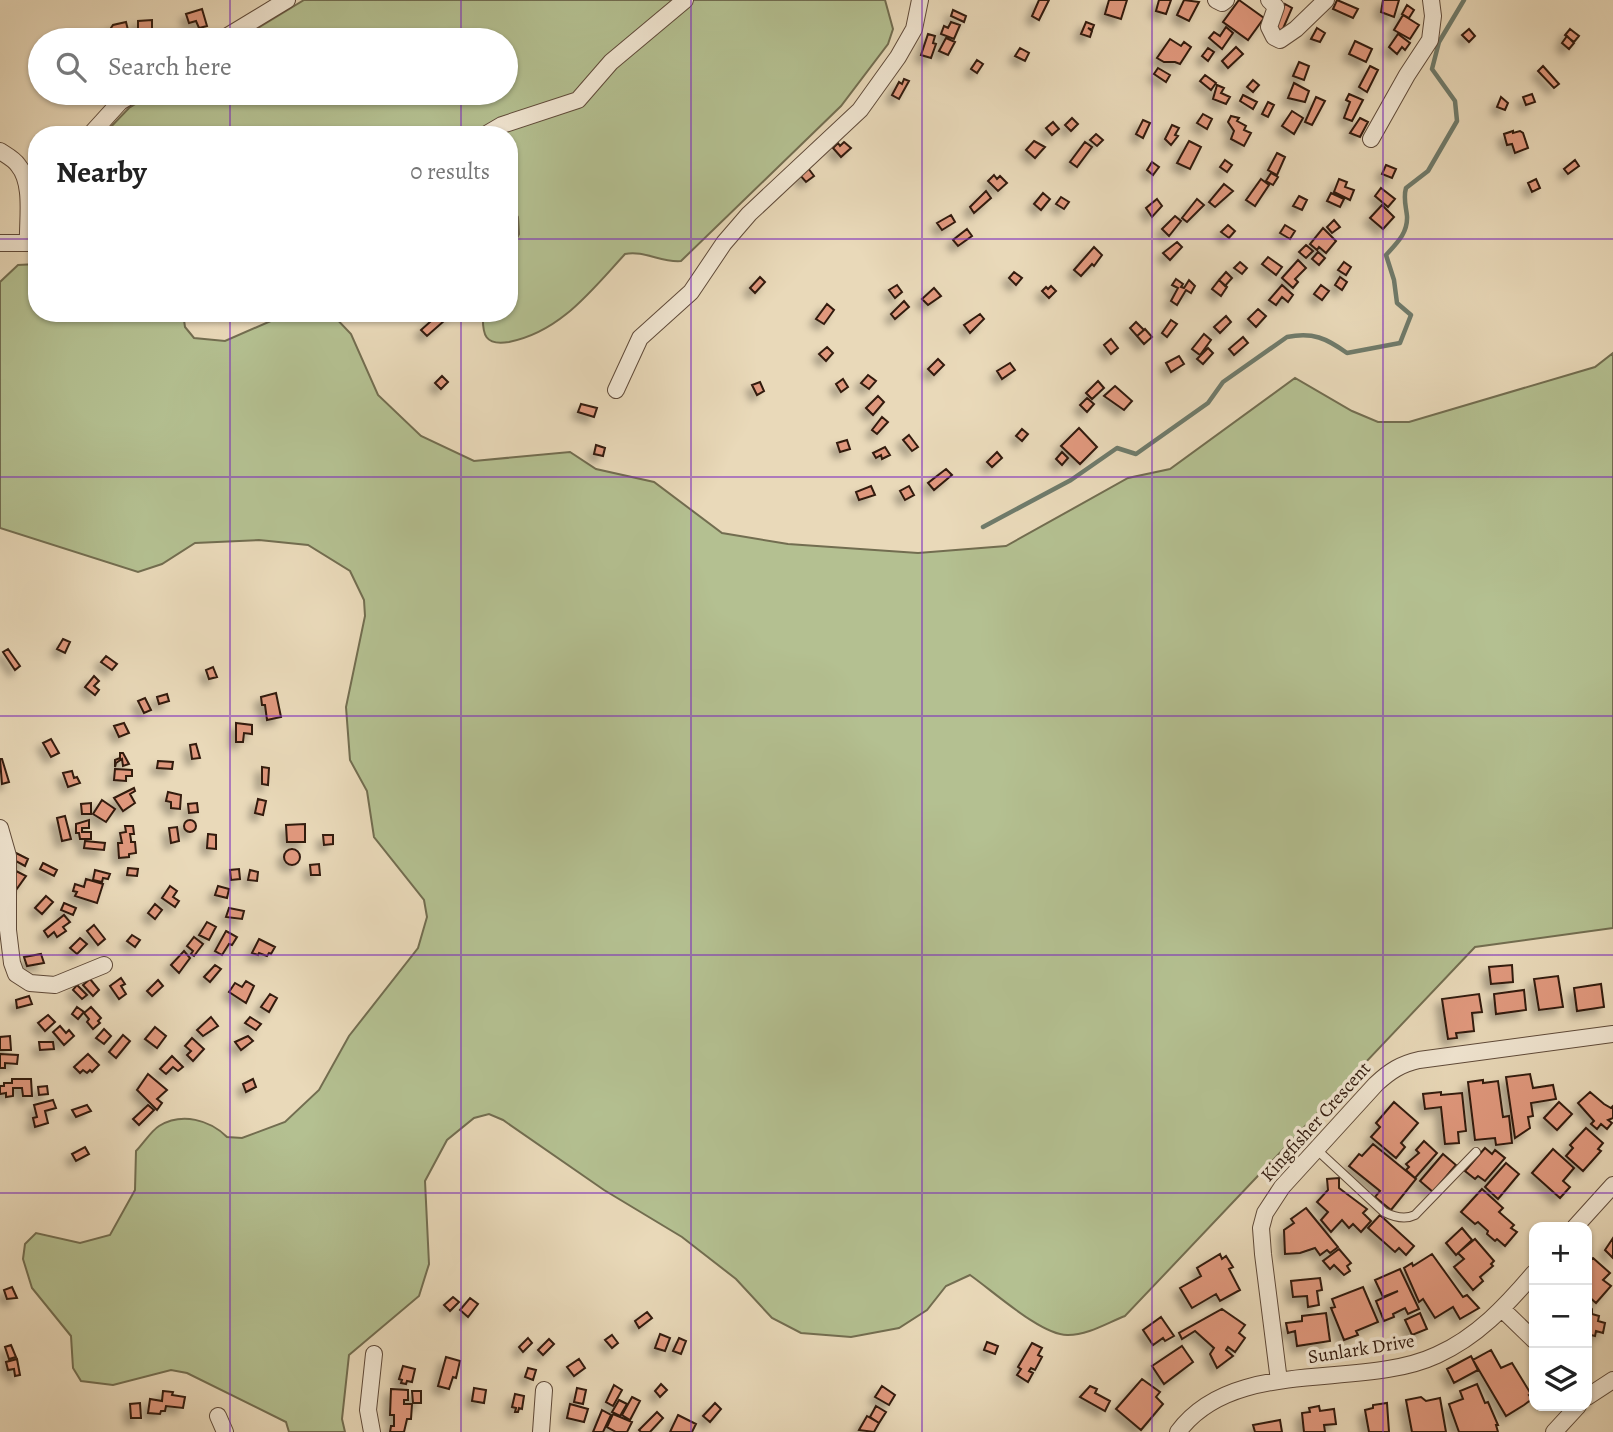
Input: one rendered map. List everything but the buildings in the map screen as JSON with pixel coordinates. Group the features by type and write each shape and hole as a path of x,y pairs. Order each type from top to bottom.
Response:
{"street":[{"path":"241,28 287,0"},
{"path":"500,126 578,100 611,62 685,0"},
{"path":"616,390 640,338 691,292 724,243 749,214 860,110 904,48 914,29 920,0"},
{"path":"1216,0 1222,3 1226,0"},
{"path":"1269,0 1276,7 1269,27 1274,37 1280,40 1296,29 1326,0"},
{"path":"1371,139 1430,40 1433,16 1431,0"},
{"path":"98,126 117,105"},
{"path":"0,151 28,172"},
{"path":"0,243 28,243"},
{"path":"0,828 8,856 8,930 16,974 30,983 55,985 104,965"},
{"name":"Kingfisher Crescent","path":"1279,1381 1261,1228 1271,1201 1376,1084 1389,1071 1419,1060 1613,1034"},
{"path":"1580,1222 1613,1185"},
{"name":"Sunlark Drive","path":"1178,1432 1195,1415 1221,1398 1240,1390 1279,1381 1388,1369 1436,1355 1461,1342 1502,1310 1529,1279"},
{"path":"1502,1310 1529,1335"},
{"path":"372,1432 368,1410 374,1354"},
{"path":"1592,1392 1613,1380"},
{"path":"544,1391 544,1431"},
{"path":"1554,1432 1573,1411"},
{"path":"218,1416 225,1432"}],"lane":[{"path":"1316,1149 1384,1212 1394,1217 1409,1218 1476,1152"}],"green space":[{"path":"304,0 885,0 893,29 888,44 841,106 681,261 625,254 587,295 559,320 527,337 501,343 487,337 483,322 518,322 518,126 112,126 134,105 518,105 518,28 258,28"},
{"path":"28,264 28,322 184,322 194,338 225,341 268,322 340,322 351,334 378,395 421,436 474,461 570,452 596,469 654,482 722,533 788,544 918,553 1006,546 1128,478 1170,469 1295,378 1352,411 1378,422 1409,422 1595,367 1613,353 1613,928 1475,947 1125,1316 1083,1333 1068,1335 1045,1328 970,1275 946,1286 927,1310 899,1328 851,1337 801,1333 772,1318 736,1279 682,1237 604,1190 503,1120 489,1114 474,1118 447,1140 425,1181 429,1264 419,1296 349,1355 342,1419 345,1432 289,1432 286,1422 187,1373 171,1370 113,1385 81,1381 73,1368 71,1336 32,1288 23,1259 25,1244 36,1233 80,1243 110,1235 135,1190 136,1151 156,1128 168,1122 177,1119 195,1120 212,1126 227,1137 242,1138 285,1122 319,1090 349,1036 418,948 427,917 424,900 374,837 367,791 350,760 346,707 365,616 364,600 350,571 308,545 259,540 195,543 162,564 138,572 0,528 0,282 18,265"}],"waterway":[{"path":"983,527 1071,480 1117,448 1136,454 1208,403 1223,382 1287,337 1304,335 1319,338 1347,353 1400,343 1411,315 1397,303 1394,280 1386,255 1406,228 1406,188 1428,171 1457,121 1455,101 1432,69 1439,42 1464,0"}]}
